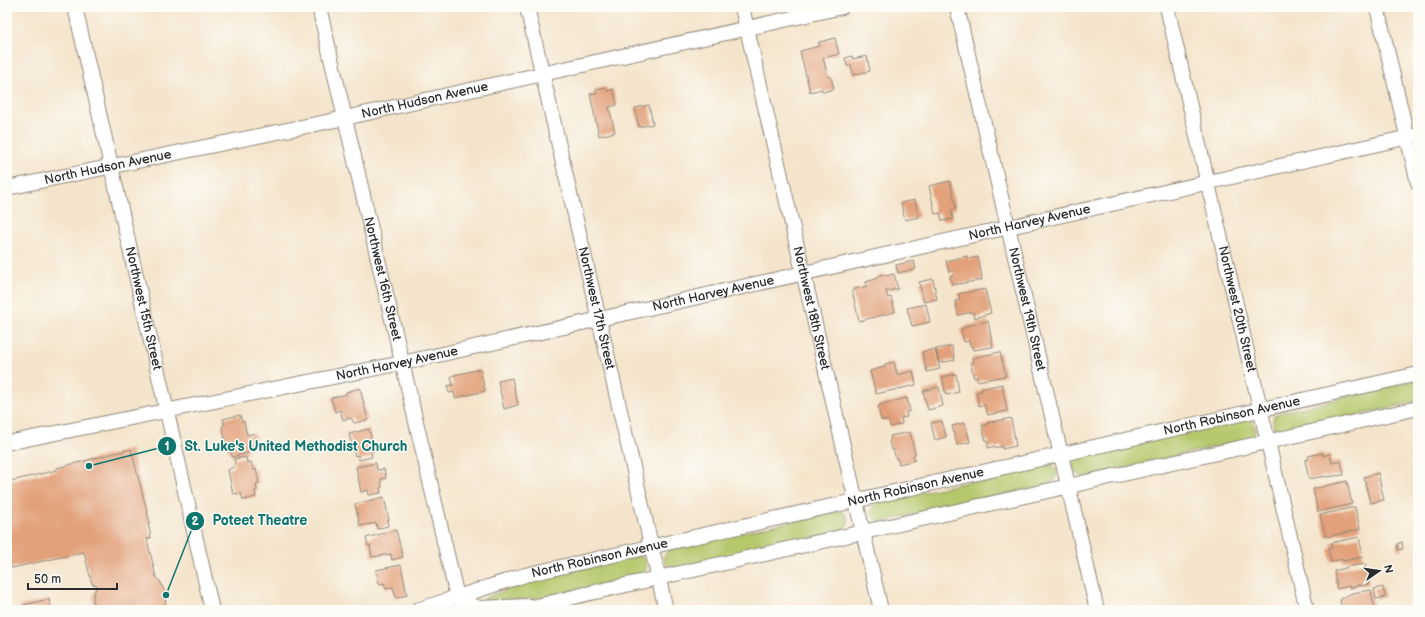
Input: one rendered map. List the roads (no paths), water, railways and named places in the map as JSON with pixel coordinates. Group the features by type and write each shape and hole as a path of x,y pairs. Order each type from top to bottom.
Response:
{"street":[{"name":"Northwest 15th Street","path":"75,7 212,610"},
{"name":"Northwest 16th Street","path":"319,7 457,597"},
{"name":"Northwest 17th Street","path":"527,7 666,610"},
{"name":"Northwest 18th Street","path":"742,7 881,610"},
{"name":"North Hudson Avenue","path":"7,188 345,118 842,7"},
{"name":"Northwest 19th Street","path":"957,7 1097,610"},
{"name":"Northwest 20th Street","path":"1167,7 1307,610"},
{"path":"1377,7 1413,136 1418,183"},
{"name":"North Harvey Avenue","path":"7,443 402,363 1413,136"},
{"name":"North Robinson Avenue","path":"417,610 525,575 1418,374"},
{"path":"520,610 1418,408"},
{"path":"457,597 467,604 478,608 535,606"}],"place":[{"name":"St. Luke's United Methodist Church","path":"89,466"},
{"name":"Poteet Theatre","path":"166,595"}]}
